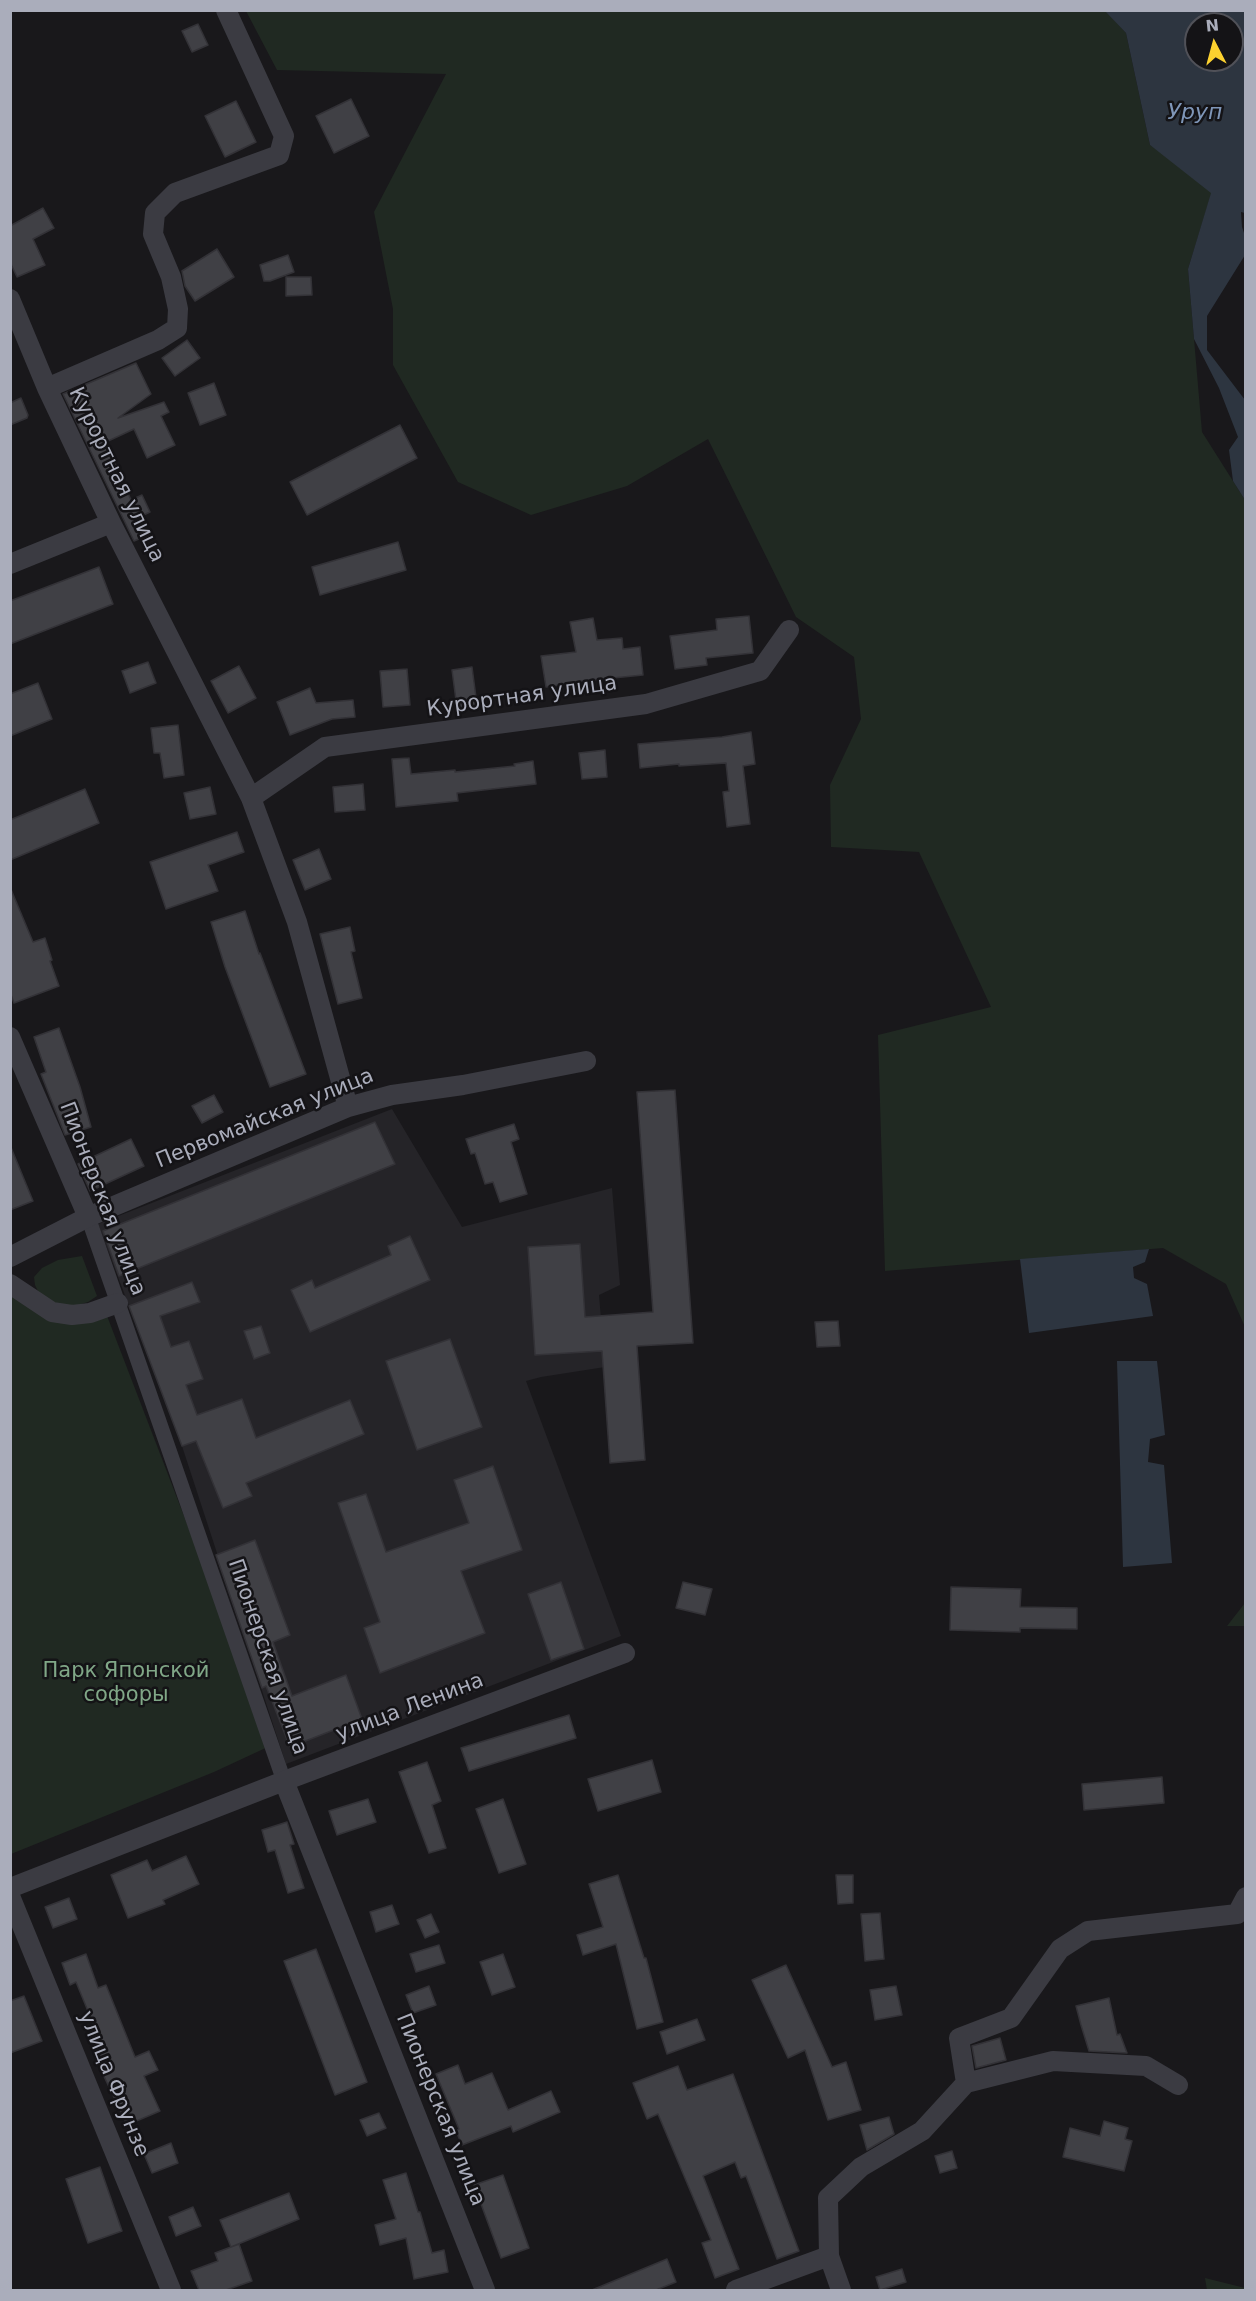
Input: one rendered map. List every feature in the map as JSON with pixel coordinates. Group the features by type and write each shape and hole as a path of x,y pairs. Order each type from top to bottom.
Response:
{"street":[{"path":"47,388 159,340 177,328 178,309 171,277 153,234 155,213 175,193 279,155 284,136 226,10"},
{"name":"Курортная улица","path":"10,299 47,388 111,523 251,798 297,922 348,1107"},
{"path":"10,564 111,523"},
{"name":"Курортная улица","path":"251,798 325,747 646,704 760,671 789,630"},
{"name":"Пионерская улица","path":"10,1037 88,1217 284,1781 485,2290"},
{"name":"Первомайская улица","path":"10,1257 88,1217 348,1107 392,1095 586,1061"},
{"path":"10,1284 52,1312 72,1315 90,1313 118,1302"},
{"name":"улица Ленина","path":"10,1888 284,1781 625,1653"},
{"name":"улица Фрунзе","path":"10,1896 171,2290"},
{"path":"966,2083 959,2038 1011,2018 1060,1948 1088,1930 1237,1914 1245,1898"},
{"path":"841,2290 829,2256 828,2198 861,2167 922,2131 966,2083 1053,2061 1146,2066 1178,2085"},
{"path":"736,2290 829,2256"}],"shaded area":[{"path":"392,1109 462,1227 612,1188 620,1285 599,1295 605,1367 526,1381 621,1636 286,1764 182,1446 98,1224"}],"green space":[{"path":"1105,10 1126,33 1150,145 1213,188 1188,269 1202,432 1245,500 1245,1327 1226,1284 1163,1248 885,1271 878,1035 991,1007 919,852 831,847 830,785 861,719 854,657 796,617 708,439 627,486 531,515 458,482 393,365 393,309 374,212 446,74 277,70 246,11"},
{"path":"82,1256 97,1296 75,1306 61,1306 40,1295 34,1277 42,1268 58,1260"},
{"name":"Парк Японской софоры","path":"10,1292 35,1303 104,1308 272,1745 214,1772 11,1854"},
{"path":"1245,1603 1245,1626 1227,1626"},
{"path":"1205,2278 1245,2288 1245,2290 1207,2290"}],"water":[{"name":"Уруп","path":"1105,11 1245,11 1245,213 1241,212 1245,255 1207,316 1207,350 1245,400 1245,500 1233,481 1229,450 1238,437 1219,388 1194,339 1188,269 1211,193 1150,145 1126,33"},
{"path":"1149,1249 1145,1262 1133,1267 1134,1278 1147,1284 1153,1316 1029,1333 1020,1259"},
{"path":"1117,1361 1157,1361 1165,1435 1150,1439 1148,1462 1164,1465 1172,1563 1123,1567"}],"building":[{"path":"198,24 208,45 192,52 182,31"},
{"path":"351,99 369,136 334,153 316,116"},
{"path":"236,101 256,142 225,157 205,116"},
{"path":"43,208 54,228 33,239 45,265 17,277 10,262 10,226"},
{"path":"217,249 234,277 195,301 185,286 182,271"},
{"path":"288,255 294,272 264,281 260,265"},
{"path":"286,277 311,277 312,295 286,296"},
{"path":"187,340 200,358 175,376 162,358"},
{"path":"136,363 151,394 118,418 164,402 169,412 161,416 175,445 147,458 134,429 106,442 131,500 142,495 150,512 137,518 146,536 134,541 63,394"},
{"path":"214,383 226,415 200,425 188,393"},
{"path":"21,398 28,415 27,418 10,425 10,403"},
{"path":"400,425 417,458 307,515 290,482"},
{"path":"398,542 406,570 320,595 312,567"},
{"path":"99,567 113,604 10,644 10,601"},
{"path":"749,616 753,653 706,658 707,665 675,669 670,636 717,630 716,619"},
{"path":"593,618 597,640 622,638 623,649 640,647 643,675 546,687 541,656 576,652 570,622"},
{"path":"148,662 156,683 130,693 122,671"},
{"path":"239,666 256,698 228,713 211,681"},
{"path":"472,667 477,705 457,708 452,670"},
{"path":"407,669 410,705 383,707 380,671"},
{"path":"38,683 52,719 10,736 10,694"},
{"path":"310,688 316,703 353,700 355,717 332,719 290,735 277,702"},
{"path":"178,725 184,775 164,778 160,753 154,753 151,728"},
{"path":"751,732 755,764 743,766 750,824 727,827 723,792 729,791 726,763 640,768 638,744 722,737"},
{"path":"605,750 607,777 582,779 579,753"},
{"path":"409,758 411,774 515,766 514,764 533,761 536,784 457,793 458,801 396,807 392,759"},
{"path":"363,784 365,810 335,812 333,787"},
{"path":"210,787 216,814 190,819 184,793"},
{"path":"85,789 99,823 10,860 10,820"},
{"path":"237,832 244,852 208,865 218,891 166,909 150,862"},
{"path":"319,849 331,879 305,890 293,860"},
{"path":"10,887 33,942 45,938 59,986 14,1003 10,992"},
{"path":"245,911 259,954 306,1074 270,1087 225,967 211,922"},
{"path":"350,927 355,951 351,952 362,998 338,1004 320,934"},
{"path":"59,1028 80,1087 91,1127 65,1135 41,1074 46,1072 34,1037"},
{"path":"675,1090 693,1343 637,1346 645,1460 610,1463 602,1351 535,1355 528,1247 580,1244 585,1317 653,1312 637,1092"},
{"path":"214,1095 223,1112 202,1123 192,1106"},
{"path":"375,1122 395,1164 119,1276 103,1231"},
{"path":"514,1124 519,1139 511,1142 527,1194 500,1202 493,1182 485,1184 475,1153 471,1154 466,1139"},
{"path":"131,1139 144,1166 90,1191 78,1164"},
{"path":"10,1145 33,1201 10,1210"},
{"path":"410,1236 430,1280 310,1332 291,1290 312,1280 315,1288 391,1255 388,1246"},
{"path":"192,1282 200,1302 160,1316 171,1347 189,1341 203,1379 186,1385 197,1415 242,1399 256,1438 350,1400 364,1434 246,1483 252,1496 223,1508 196,1441 182,1446 129,1306"},
{"path":"838,1321 840,1346 817,1347 815,1322"},
{"path":"261,1326 270,1353 254,1359 244,1331"},
{"path":"450,1339 482,1427 417,1450 386,1361"},
{"path":"493,1466 522,1550 461,1571 485,1633 380,1673 364,1628 380,1622 338,1503 366,1494 386,1552 469,1523 454,1480"},
{"path":"255,1540 290,1635 273,1642 292,1696 346,1675 362,1719 290,1747 266,1686 262,1688 216,1555"},
{"path":"561,1582 584,1649 551,1660 528,1594"},
{"path":"683,1582 712,1589 705,1615 676,1608"},
{"path":"951,1587 1021,1589 1020,1607 1077,1608 1077,1629 1020,1628 1020,1632 950,1630"},
{"path":"569,1715 576,1738 469,1771 461,1748"},
{"path":"652,1760 661,1792 598,1811 588,1779"},
{"path":"427,1762 441,1801 432,1805 446,1848 429,1853 399,1772"},
{"path":"1162,1777 1164,1803 1084,1810 1082,1784"},
{"path":"368,1799 376,1822 337,1835 329,1811"},
{"path":"503,1799 526,1864 499,1873 476,1809"},
{"path":"287,1822 294,1844 290,1845 304,1888 288,1893 275,1850 268,1852 262,1830"},
{"path":"186,1856 199,1884 163,1900 165,1904 128,1918 111,1875 147,1860 152,1871"},
{"path":"618,1875 644,1958 646,1958 663,2022 637,2029 616,1944 583,1955 577,1935 603,1927 589,1884"},
{"path":"836,1875 853,1875 853,1903 838,1904"},
{"path":"69,1898 77,1919 53,1928 45,1907"},
{"path":"392,1905 399,1924 376,1932 370,1912"},
{"path":"880,1913 884,1959 865,1961 861,1914"},
{"path":"431,1914 439,1932 425,1938 417,1920"},
{"path":"439,1945 445,1963 416,1972 410,1954"},
{"path":"316,1949 367,2082 335,2095 284,1961"},
{"path":"86,1954 98,1988 106,1985 135,2057 149,2051 158,2070 144,2076 160,2111 127,2125 101,2070 105,2069 93,2034 97,2033 76,1982 70,1985 62,1963"},
{"path":"503,1954 515,1987 492,1995 480,1962"},
{"path":"786,1965 832,2067 846,2062 861,2110 828,2120 805,2050 788,2058 752,1980"},
{"path":"429,1986 436,2005 413,2013 406,1995"},
{"path":"896,1986 902,2015 875,2020 870,1990"},
{"path":"24,1996 42,2041 10,2053 10,2001"},
{"path":"1109,1998 1117,2035 1120,2034 1127,2053 1089,2051 1076,2006"},
{"path":"697,2019 705,2040 667,2054 660,2032"},
{"path":"1000,2038 1006,2060 976,2068 972,2046"},
{"path":"458,2065 465,2084 492,2073 508,2110 551,2091 560,2112 513,2132 511,2126 462,2145 456,2131 459,2129 436,2074"},
{"path":"678,2066 687,2090 733,2074 799,2251 777,2259 746,2176 741,2178 735,2162 703,2176 739,2269 715,2278 702,2243 711,2240 658,2114 647,2119 633,2083"},
{"path":"379,2113 386,2128 367,2136 360,2120"},
{"path":"889,2117 894,2134 867,2150 860,2125"},
{"path":"1104,2121 1128,2128 1125,2139 1132,2141 1124,2171 1063,2157 1070,2128 1100,2136"},
{"path":"171,2143 178,2163 152,2173 144,2154"},
{"path":"952,2151 957,2168 940,2173 935,2156"},
{"path":"100,2167 122,2231 88,2243 66,2179"},
{"path":"406,2173 432,2253 444,2250 448,2272 414,2279 406,2238 380,2245 375,2225 396,2219 383,2180"},
{"path":"503,2175 529,2248 501,2258 474,2185"},
{"path":"289,2193 299,2219 231,2247 220,2220"},
{"path":"193,2207 201,2226 176,2236 169,2217"},
{"path":"239,2244 252,2281 226,2290 199,2290 191,2271 218,2261 215,2253"},
{"path":"667,2259 676,2282 656,2290 592,2290"},
{"path":"902,2269 906,2282 880,2290 876,2277"}]}
